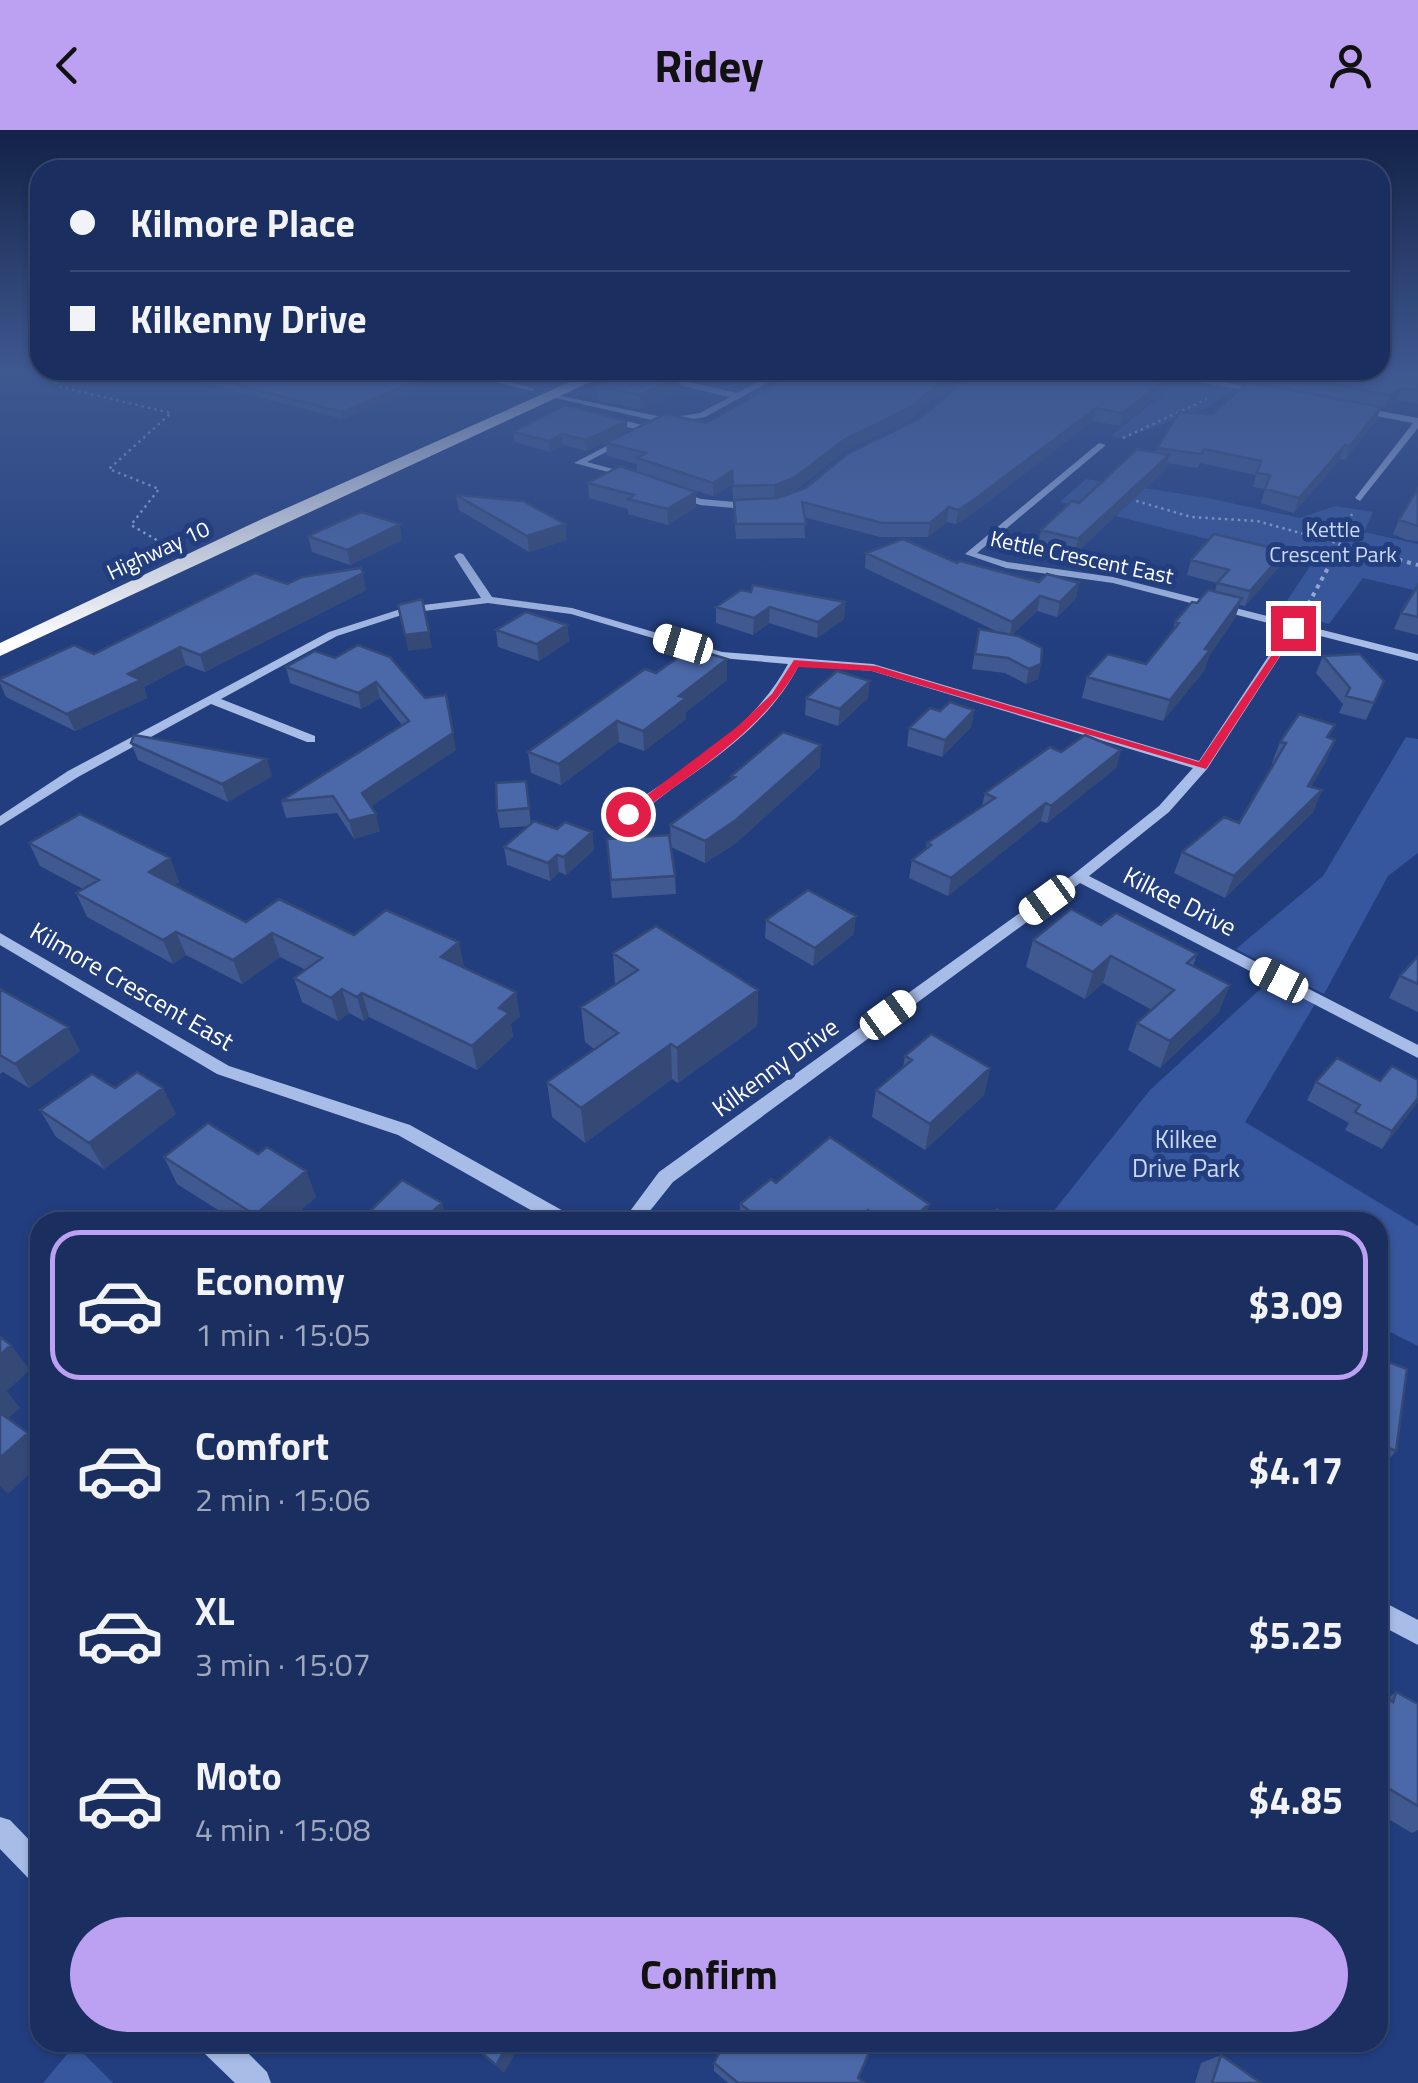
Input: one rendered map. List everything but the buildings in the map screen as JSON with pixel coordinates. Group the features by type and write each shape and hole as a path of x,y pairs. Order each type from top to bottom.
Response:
{"highway":[{"name":"Highway 10","path":"0,632 384,461"},
{"name":"Highway 10","path":"0,650 398,461"}],"street":[{"path":"582,461 578,463 652,484"},
{"name":"Kettle Crescent East","path":"1082,461 970,554 1006,565 1112,580 1418,658"},
{"path":"1358,503 1389,461"},
{"path":"668,490 700,502 742,508 776,505"},
{"path":"459,556 488,600"},
{"path":"0,822 73,774 333,634 406,610 488,600 572,610 720,654 794,664 872,668 1202,766"},
{"name":"Kilkenny Drive","path":"639,1212 666,1177 1079,876 1164,809 1202,766 1293,628"},
{"path":"628,814 741,730 776,695 794,664"},
{"path":"211,700 310,739"},
{"path":"0,809 18,810"},
{"name":"Kilkee Drive","path":"1079,876 1418,1052"},
{"name":"Kilmore Crescent East","path":"0,938 223,1070 404,1130 549,1212"},
{"path":"1388,1616 1418,1633"},
{"path":"0,1830 30,1860"},
{"path":"225,2052 256,2083"}],"path":[{"path":"117,461 109,468 159,490 131,525 144,536 178,550"},
{"path":"1116,496 1191,518 1257,522 1418,565"},
{"path":"1293,628 1327,574 1358,503"}],"green space":[{"name":"Kettle Crescent Park","path":"1086,479 1208,498 1300,518 1335,506 1373,512 1364,532 1418,544 1418,591 1363,578 1329,624 1280,611 1311,565 1060,502"},
{"path":"1406,737 1418,739 1418,853 1388,876 1324,994 1236,949 1323,876"},
{"name":"Kilkee Drive Park","path":"1268,982 1315,1004 1245,1122 1418,1226 1418,1346 1388,1331 1388,1212 1053,1212 1150,1090"},
{"path":"69,2052 82,2052 113,2083 43,2083"}],"route":[{"path":"628,814 741,730 776,695 794,664 872,668 1202,766 1293,628"}]}
